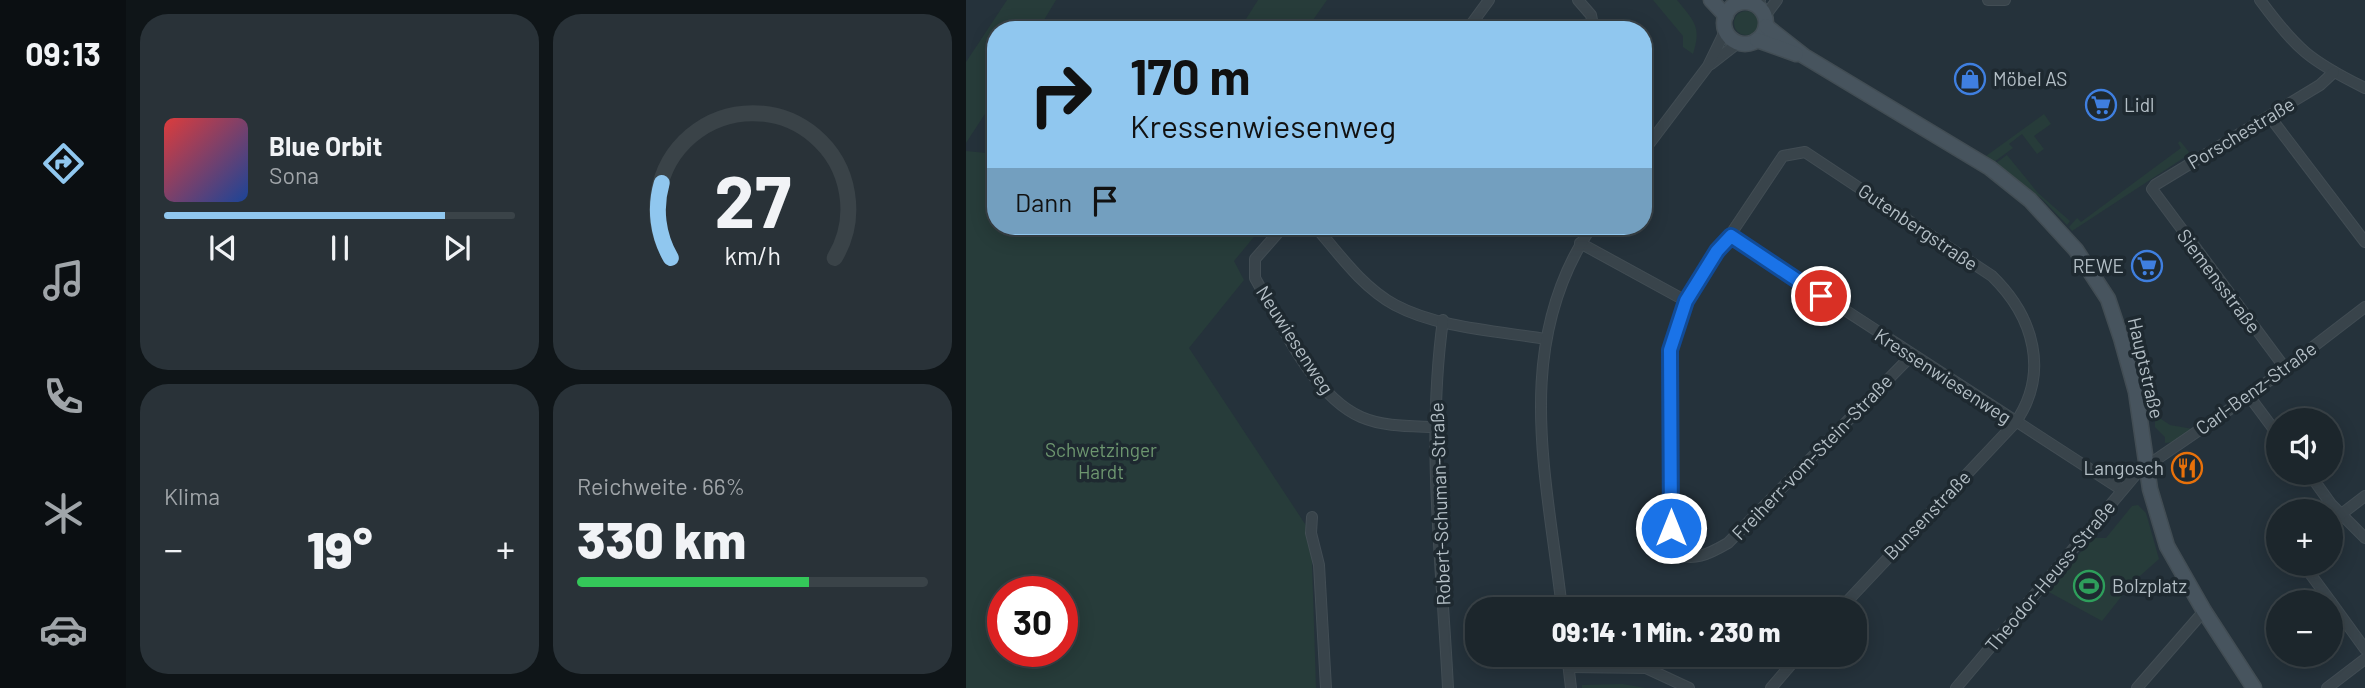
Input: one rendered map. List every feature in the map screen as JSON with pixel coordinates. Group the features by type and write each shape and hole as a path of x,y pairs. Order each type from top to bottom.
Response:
{"street":[{"path":"1474,21 1489,0"},
{"path":"1578,0 1591,15 1592,21"},
{"path":"1652,140 1708,66 1738,43 1728,13 1711,0"},
{"path":"1757,40 1777,0"},
{"path":"1988,0 2005,0"},
{"path":"2260,0 2289,39 2315,62 2365,88"},
{"name":"Hauptstraße","path":"1728,13 1758,2 1765,21 1804,56 1990,168 2029,200 2062,233 2090,269 2113,312 2136,392 2146,466 2168,546 2204,611 2254,688"},
{"path":"1708,66 1728,13"},
{"name":"Hauptstraße","path":"1738,43 1757,40 1804,56"},
{"name":"Porschestraße","path":"2153,194 2155,185 2270,117 2334,72"},
{"path":"2270,117 2365,242"},
{"name":"Gutenbergstraße","path":"1731,236 1783,156 1805,152 1816,159 1992,276 2010,296 2025,320 2035,352 2031,392 2015,423"},
{"name":"Siemensstraße","path":"2153,194 2285,368"},
{"name":"Neuwiesenweg","path":"1275,235 1255,259 1255,278 1325,391 1361,417 1395,426 1435,427"},
{"path":"1323,235 1359,276 1393,304 1417,315 1546,339"},
{"path":"1560,597 1541,453 1540,384 1546,339 1566,270 1586,235"},
{"name":"Freiherr-vom-Stein-Straße","path":"1731,236 1717,251 1686,301 1670,350 1671,552 1678,556 1701,558 1728,543 1911,356"},
{"name":"Kressenwiesenweg","path":"1731,236 1911,356 2122,490"},
{"path":"1580,243 1686,301"},
{"name":"Carl-Benz-Straße","path":"2146,466 2249,396 2365,307"},
{"name":"Robert-Schuman-Straße","path":"1443,320 1435,377 1435,427 1448,688"},
{"path":"2249,396 2266,419"},
{"name":"Bunsenstraße","path":"1851,597 2015,423"},
{"name":"Theodor-Heuss-Straße","path":"1956,688 2122,490 2146,466"},
{"path":"2318,485 2329,499"},
{"path":"2343,512 2365,496"},
{"path":"2343,516 2365,538"},
{"path":"1312,517 1311,533 1319,565 1326,688"},
{"path":"2137,688 2204,611"},
{"path":"2343,619 2365,649"},
{"path":"2327,688 2365,659"},
{"path":"1571,688 1569,667 1646,668 1689,688"},
{"path":"1771,688 1789,667"}],"green space":[{"path":"1007,0 1056,0 1043,21 993,21"},
{"path":"1258,0 1327,0 1312,21 1245,21"},
{"path":"1653,0 1677,0 1688,14 1695,25 1697,37 1693,54 1683,47 1683,36"},
{"path":"1746,11 1754,15 1758,23 1754,31 1746,35 1738,31 1734,23 1738,15"},
{"path":"987,30 987,111 966,143 966,62"},
{"path":"2044,114 2051,124 2034,136 2044,149 2037,154 2022,134 2009,144 2013,148 1994,162 1986,156"},
{"path":"2180,141 2189,152 2188,155 2072,231 2069,227 2077,218 2081,222 2181,148 2178,143"},
{"name":"Schwetzinger Hardt","path":"966,151 987,153 987,235 1256,235 1234,261 1244,280 1189,348 1311,533 1316,688 966,688"},
{"path":"2007,155 2038,193 2070,221 2067,225 2042,199 1996,163"},
{"path":"2126,330 2141,370 2149,420 2146,420"},
{"path":"2155,415 2170,425 2193,429 2174,442 2165,443 2165,437 2155,427"},
{"path":"2138,505 2146,513 2159,559 2132,583 2102,621 2047,591 2093,538 2106,538 2132,506"},
{"path":"1622,684 1646,688 1582,688 1582,685"}],"place":[{"name":"Möbel AS","path":"1970,79"},
{"name":"Lidl","path":"2101,105"},
{"name":"REWE","path":"2147,266"},
{"name":"Langosch","path":"2187,468"},
{"name":"Bolzplatz","path":"2089,586"}],"route":[{"path":"1671,528 1670,350 1686,301 1717,251 1731,236 1821,296"}]}
